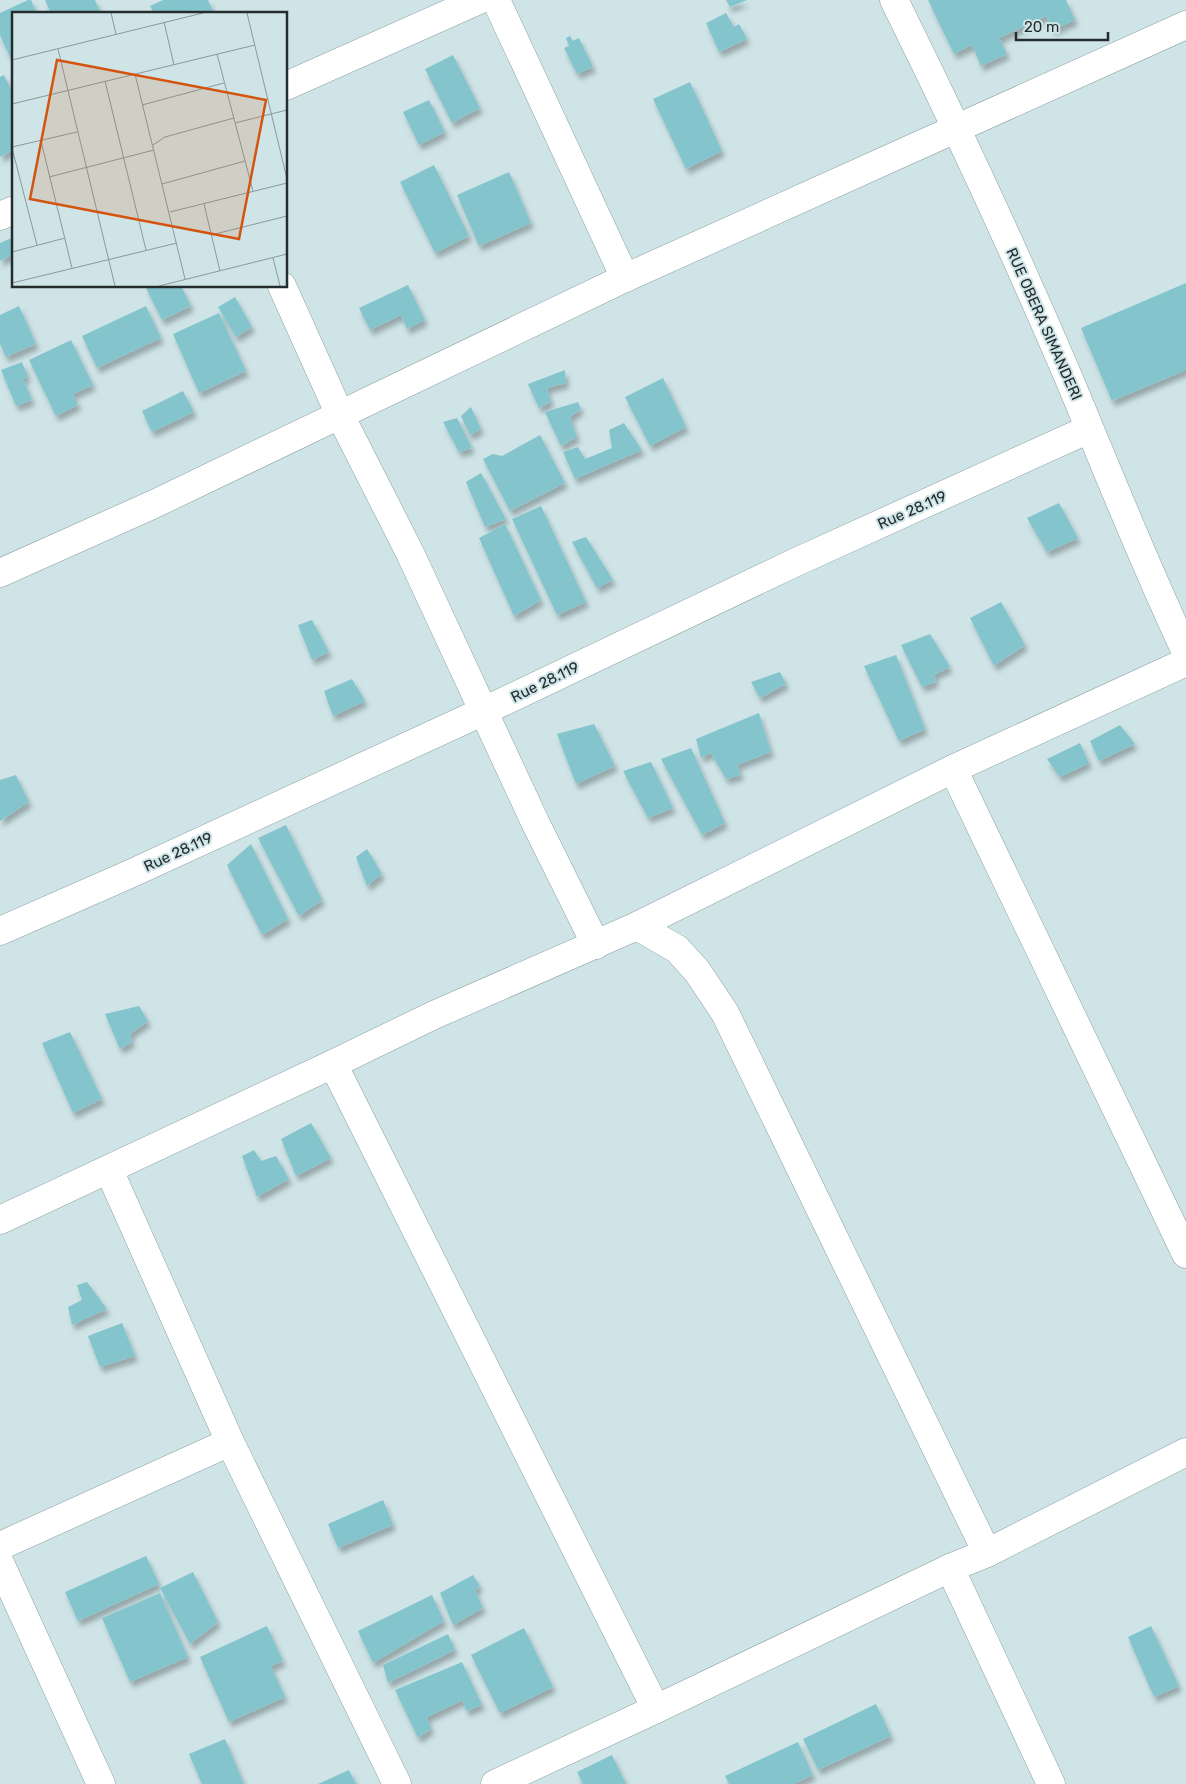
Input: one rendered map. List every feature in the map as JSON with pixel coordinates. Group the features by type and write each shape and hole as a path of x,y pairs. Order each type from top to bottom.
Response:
{"street":[{"path":"288,85 479,0"},
{"path":"496,0 625,278"},
{"name":"RUE OBERA SIMANDERI","path":"894,0 957,128 1063,365 1156,589 1186,652"},
{"path":"0,573 152,504 625,278 1186,25"},
{"path":"0,216 12,211"},
{"path":"283,288 340,415 410,553 596,945"},
{"name":"Rue 28.119","path":"0,931 130,874 484,711 794,563 1089,429"},
{"path":"0,1220 434,1015 637,926 953,768 1186,662"},
{"path":"953,768 1186,1254"},
{"path":"637,926 677,949 698,971 724,1013 987,1553"},
{"path":"333,1064 656,1709"},
{"path":"108,1170 230,1442 397,1784"},
{"path":"0,1546 230,1442"},
{"path":"495,1784 950,1568 987,1553 1186,1452"},
{"path":"0,1563 101,1784"},
{"path":"950,1568 1051,1784"}],"building":[{"path":"28,0 31,0 36,12 12,12 12,56 10,57 0,35 0,13"},
{"path":"45,0 95,0 100,12 50,12"},
{"path":"163,0 208,0 213,12 153,12 150,6"},
{"path":"726,0 747,0 730,7"},
{"path":"928,0 1066,0 1075,20 1053,30 1046,16 999,38 1007,54 981,66 972,45 954,54"},
{"path":"726,13 734,27 739,24 747,39 719,52 706,23"},
{"path":"570,36 573,41 579,38 593,67 577,74 564,48 569,46 566,38"},
{"path":"453,55 480,108 452,123 425,69"},
{"path":"4,75 12,91 12,151 0,157 0,77"},
{"path":"690,82 722,151 686,169 653,99"},
{"path":"429,100 445,132 419,145 403,112"},
{"path":"434,165 469,236 435,253 400,182"},
{"path":"509,172 531,223 479,246 457,195"},
{"path":"12,238 12,255 0,261 0,243"},
{"path":"1186,283 1186,370 1112,401 1081,328"},
{"path":"408,285 425,320 407,329 401,315 370,330 359,308"},
{"path":"146,288 182,288 191,306 162,320"},
{"path":"235,297 252,327 236,337 218,307"},
{"path":"19,306 36,344 6,357 0,344 0,315"},
{"path":"146,306 161,338 97,368 82,336"},
{"path":"219,313 246,371 199,393 173,334"},
{"path":"71,340 93,385 73,394 78,405 56,416 29,360"},
{"path":"22,362 28,377 23,379 32,400 16,406 1,370"},
{"path":"565,370 566,383 547,388 551,402 539,408 528,384"},
{"path":"663,378 686,427 650,446 625,397"},
{"path":"183,391 194,412 152,432 142,411"},
{"path":"578,402 581,409 570,417 577,437 561,446 545,412"},
{"path":"471,407 481,429 470,435 461,416"},
{"path":"457,418 472,448 459,452 443,422"},
{"path":"624,423 642,450 575,479 563,452 578,447 585,459 612,448 609,430"},
{"path":"540,435 565,483 510,511 483,459 493,454 502,456"},
{"path":"481,473 506,519 485,527 466,482"},
{"path":"1059,503 1078,538 1047,552 1027,518"},
{"path":"541,506 586,602 557,615 512,519"},
{"path":"505,524 541,600 514,616 479,538"},
{"path":"586,537 613,580 597,588 572,542"},
{"path":"1001,602 1025,645 994,666 970,618"},
{"path":"312,620 329,652 312,660 298,625"},
{"path":"930,634 950,667 934,675 936,682 922,687 901,645"},
{"path":"896,655 925,729 899,741 864,666"},
{"path":"780,672 786,684 760,698 751,682"},
{"path":"352,679 365,701 333,716 324,691"},
{"path":"759,713 771,752 737,765 741,775 726,779 711,753 701,758 696,739"},
{"path":"594,724 615,766 576,784 557,734"},
{"path":"1120,725 1135,744 1099,761 1090,741"},
{"path":"1080,743 1089,763 1060,777 1047,759"},
{"path":"691,748 725,823 702,835 661,759"},
{"path":"651,762 673,808 648,818 623,771"},
{"path":"16,775 29,802 0,821 0,780"},
{"path":"286,825 322,900 299,916 258,838"},
{"path":"251,844 288,919 262,935 227,865"},
{"path":"367,849 382,874 367,886 356,857"},
{"path":"139,1006 148,1021 130,1034 132,1042 120,1049 105,1014"},
{"path":"70,1032 102,1099 73,1113 42,1043"},
{"path":"311,1123 331,1158 296,1176 281,1139"},
{"path":"254,1150 261,1161 276,1156 289,1179 257,1197 242,1156"},
{"path":"87,1282 107,1309 72,1325 68,1307 82,1300 77,1285"},
{"path":"122,1323 135,1356 100,1367 88,1336"},
{"path":"383,1500 393,1525 338,1548 328,1524"},
{"path":"146,1556 159,1584 78,1621 65,1592"},
{"path":"193,1572 218,1622 190,1644 160,1588"},
{"path":"473,1575 480,1586 475,1590 483,1608 453,1625 440,1593"},
{"path":"160,1593 188,1657 130,1682 102,1618"},
{"path":"432,1595 444,1621 373,1663 358,1631"},
{"path":"267,1626 283,1661 271,1666 285,1697 229,1722 200,1657"},
{"path":"1151,1626 1179,1686 1154,1697 1128,1637"},
{"path":"524,1628 553,1687 500,1713 471,1655"},
{"path":"448,1634 455,1650 388,1683 383,1665"},
{"path":"462,1662 482,1705 466,1711 463,1700 427,1717 431,1729 418,1738 395,1690"},
{"path":"876,1704 891,1736 818,1770 803,1739"},
{"path":"225,1739 244,1784 202,1784 189,1754"},
{"path":"798,1742 813,1775 794,1784 729,1784 725,1776"},
{"path":"612,1755 626,1784 583,1784 577,1772"},
{"path":"349,1770 356,1784 318,1784"}]}
